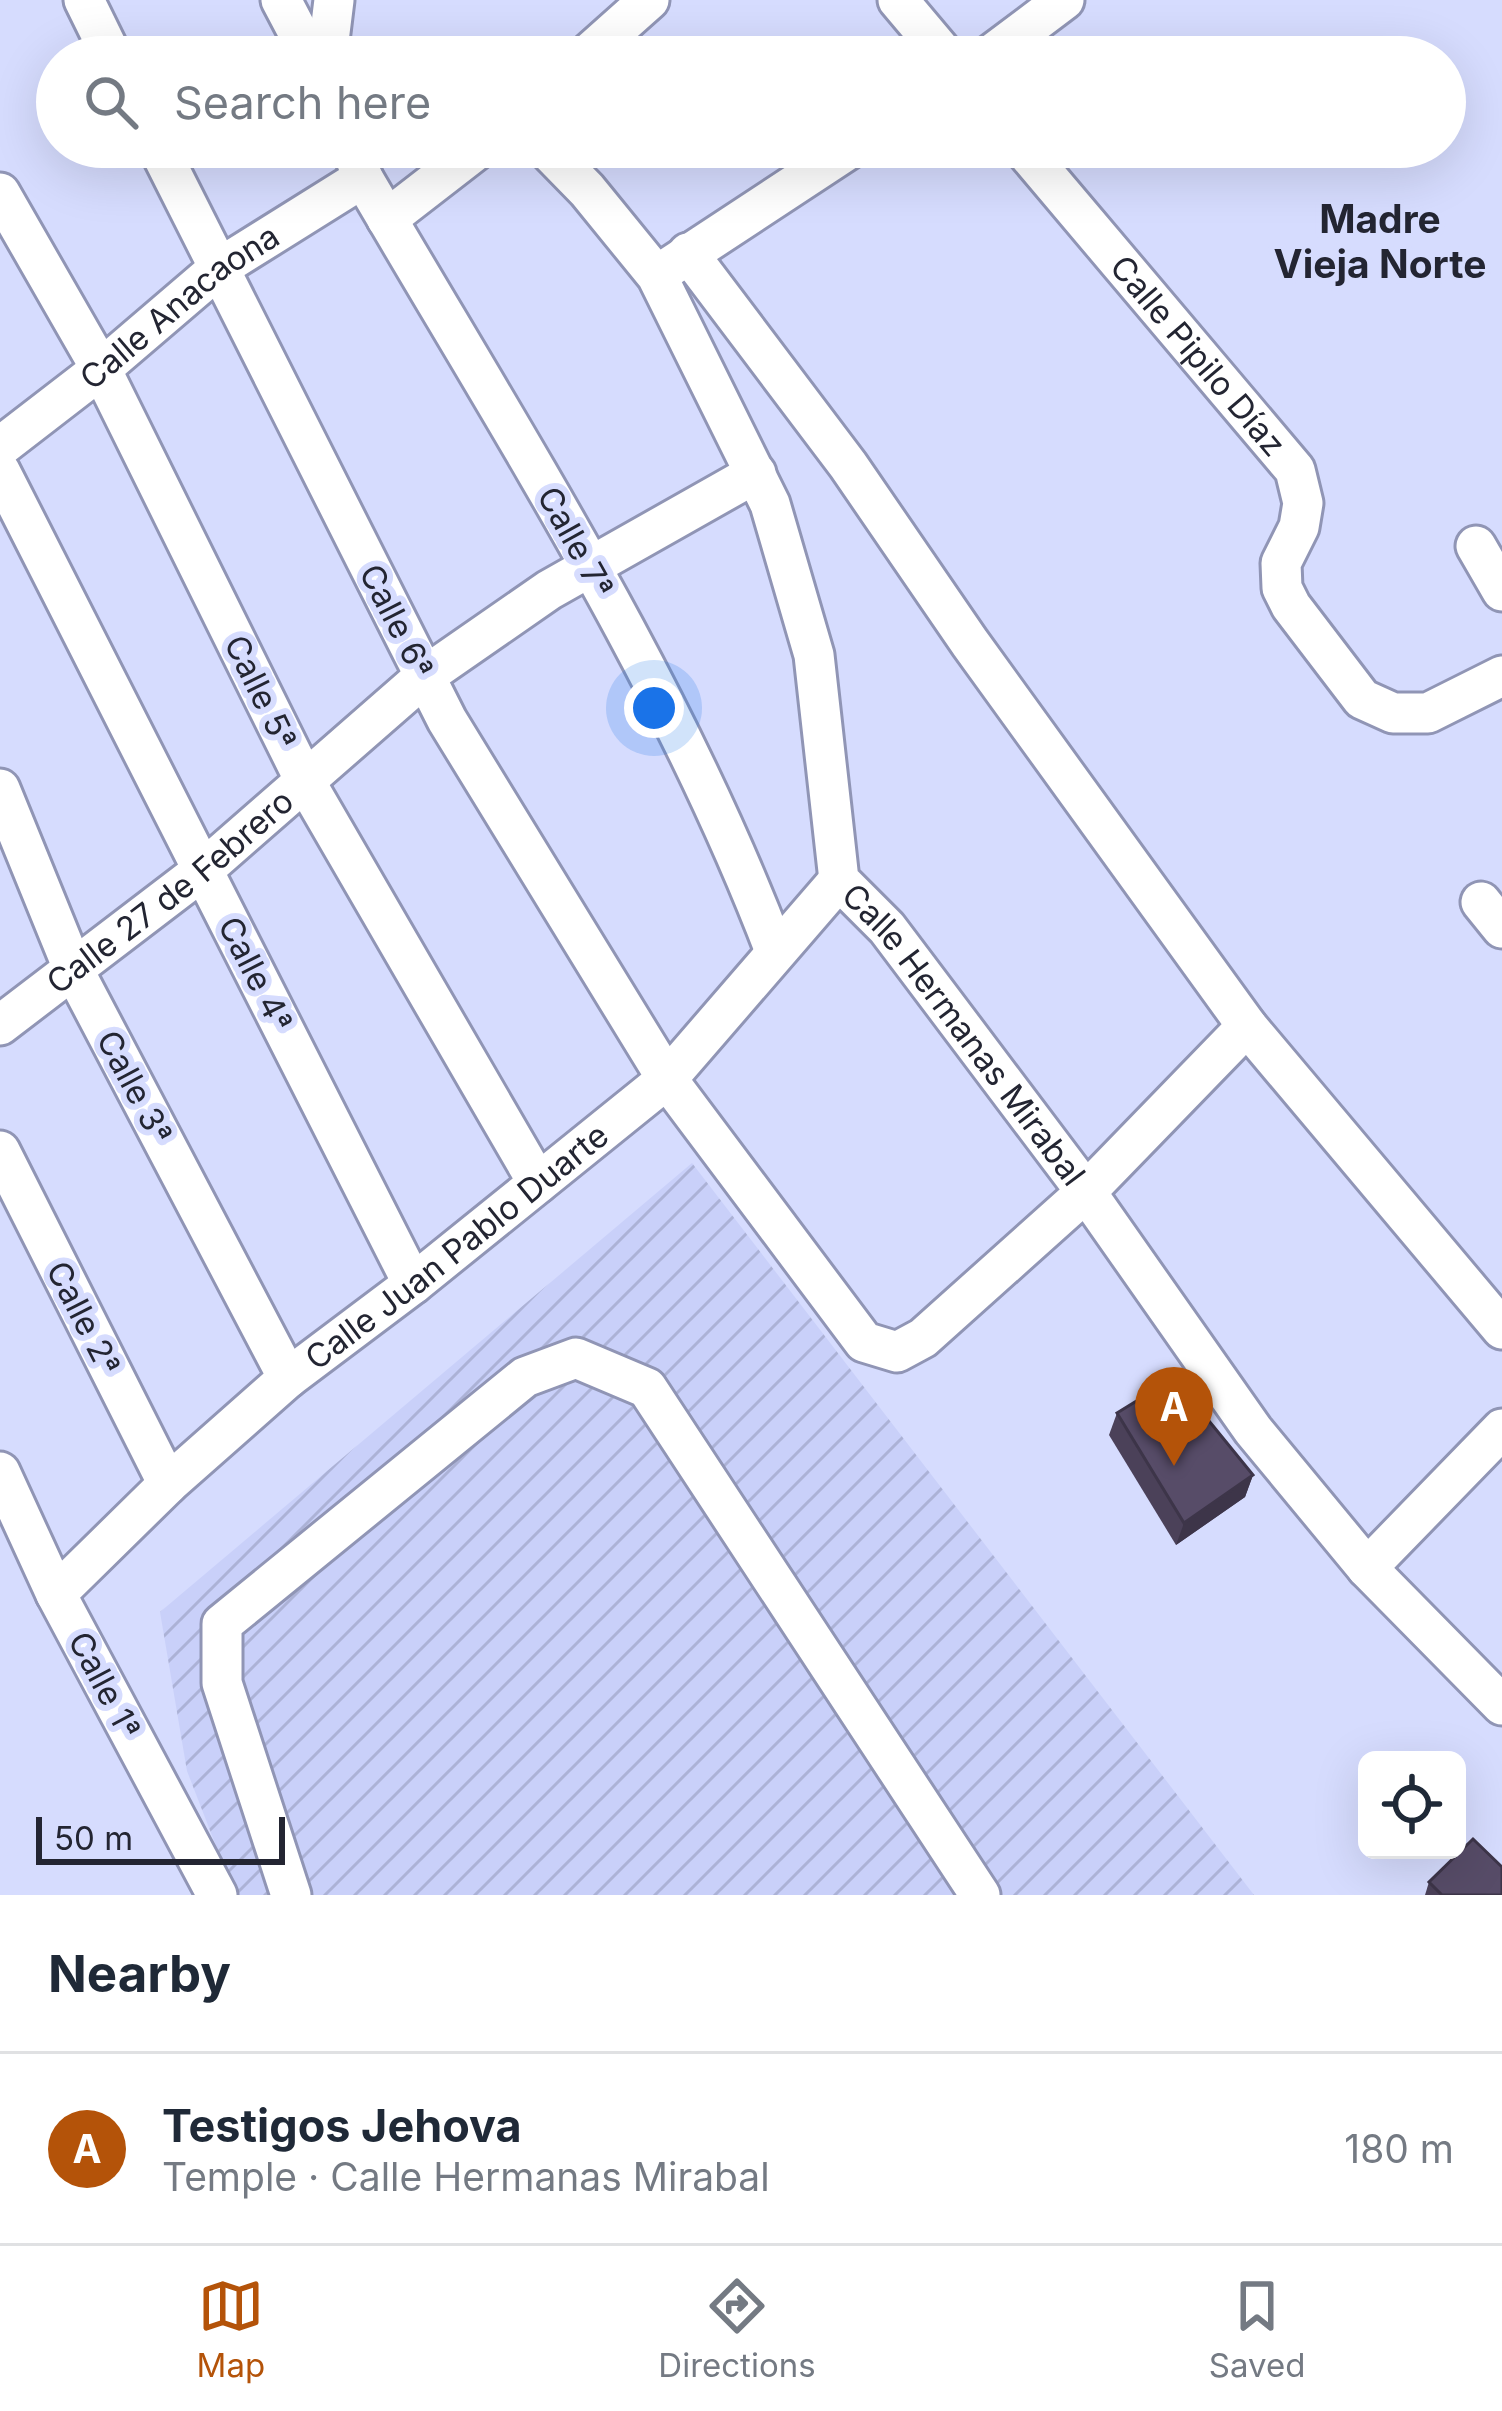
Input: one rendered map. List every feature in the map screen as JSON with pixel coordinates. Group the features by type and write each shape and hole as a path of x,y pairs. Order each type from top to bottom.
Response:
{"street":[{"path":"84,0 102,36"},
{"path":"281,0 299,36"},
{"path":"330,36 334,0"},
{"path":"609,36 649,0"},
{"path":"898,0 928,36"},
{"path":"1016,36 1064,0"},
{"name":"Calle 6ª","path":"168,168 446,720 667,1078 864,1342 897,1352 922,1339 1086,1192"},
{"name":"Calle Anacaona","path":"0,447 218,268 349,168"},
{"name":"Calle 7ª","path":"360,168 591,566 734,844 775,951"},
{"path":"387,219 453,168"},
{"name":"Calle Hermanas Mirabal","path":"566,168 672,264 770,504 814,655 839,880 887,928 1086,1192 1253,1430 1367,1568 1502,1705"},
{"path":"820,168 672,264 848,465 970,644 1247,1026 1502,1329"},
{"name":"Calle Pipilo Díaz","path":"1040,168 1295,470 1303,503 1299,526 1281,562 1282,588 1362,700 1393,713 1428,713 1502,676"},
{"name":"Calle 5ª","path":"0,193 100,369 306,783 538,1183"},
{"name":"Calle 4ª","path":"0,472 413,1284"},
{"name":"Calle 27 de Febrero","path":"0,1025 203,870 425,676 549,590 756,473"},
{"path":"1477,547 1502,591"},
{"name":"Calle 3ª","path":"0,789 74,971 288,1378"},
{"name":"Calle Juan Pablo Duarte","path":"56,1594 168,1484 288,1378 413,1284 667,1078 839,880"},
{"path":"1086,1192 1247,1026"},
{"name":"Calle 2ª","path":"0,1151 168,1484"},
{"path":"291,1895 222,1683 222,1624 525,1377 576,1358 647,1388 980,1895"},
{"path":"1367,1568 1502,1429"},
{"name":"Calle 1ª","path":"0,1472 56,1594 217,1895"}],"shaded area":[{"path":"692,1163 1254,1895 235,1895 187,1771 160,1612"}],"building":[{"path":"1174,1378 1253,1475 1184,1523 1117,1413"},
{"path":"1473,1839 1502,1867 1502,1895 1442,1895 1429,1882 1453,1859 1466,1859 1466,1846"}],"place":[{"name":"Testigos Jehova","path":"1174,1466"}],"district":[{"name":"Madre Vieja Norte","path":"1380,240"}]}
